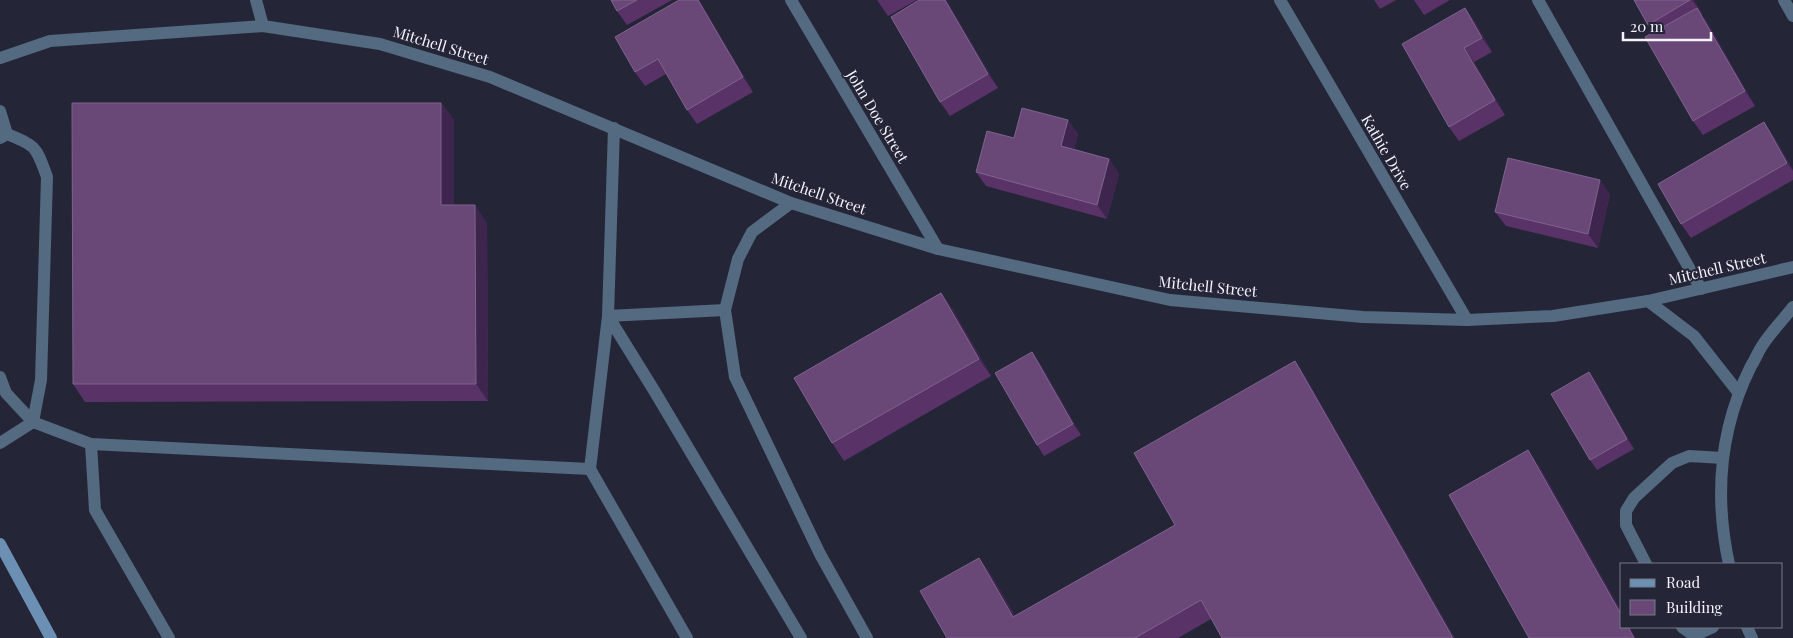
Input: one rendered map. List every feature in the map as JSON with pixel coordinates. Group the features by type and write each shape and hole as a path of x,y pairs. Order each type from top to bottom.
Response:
{"main road":[{"path":"0,544 51,638"}],"street":[{"path":"256,0 263,26"},
{"name":"John Doe Street","path":"791,0 938,248"},
{"name":"Kathie Drive","path":"1280,0 1467,320"},
{"path":"1538,0 1701,289"},
{"path":"1784,0 1793,16"},
{"name":"Mitchell Street","path":"0,58 50,41 263,26 380,44 490,77 791,202 938,248 1170,300 1362,317 1467,320 1554,316 1648,301 1793,267"},
{"path":"0,110 4,136 28,143 38,152 47,176 42,380 33,422 0,443"},
{"path":"614,128 608,316 590,469 687,638"},
{"path":"791,202 752,232 738,259 725,310 735,378 820,554 867,638"},
{"path":"1648,301 1694,336 1738,392"},
{"path":"1729,563 1724,542 1720,489 1724,442 1738,392 1762,346 1793,307"},
{"path":"608,316 725,310"},
{"path":"608,316 801,638"},
{"path":"0,377 6,393 33,422 91,444 590,469"},
{"path":"91,444 95,510 169,638"},
{"path":"1645,563 1626,525 1626,511 1634,498 1672,463 1689,456 1723,458"},
{"path":"1683,628 1692,634 1711,628"}],"building":[{"path":"611,0 637,0 617,11"},
{"path":"679,0 698,0 743,77 687,110 658,59 635,72 615,37"},
{"path":"919,0 945,0 988,74 940,102 891,17"},
{"path":"1634,0 1690,0 1648,25"},
{"path":"1465,8 1482,38 1464,48 1495,100 1449,127 1402,44"},
{"path":"1697,8 1745,91 1693,121 1645,37"},
{"path":"72,103 441,103 441,205 475,205 476,384 73,384"},
{"path":"1022,108 1068,120 1061,146 1109,159 1097,205 976,172 987,131 1014,138"},
{"path":"1764,122 1787,163 1681,224 1658,184"},
{"path":"1508,158 1600,180 1588,234 1495,212"},
{"path":"941,293 979,359 832,443 794,378"},
{"path":"1032,352 1073,424 1037,445 995,373"},
{"path":"1295,361 1453,638 1222,638 1201,600 1135,638 947,638 920,591 979,558 1013,617 1175,525 1134,453"},
{"path":"1589,372 1627,439 1590,460 1551,394"},
{"path":"1528,450 1620,612 1620,628 1629,628 1634,638 1529,638 1449,495"}]}
